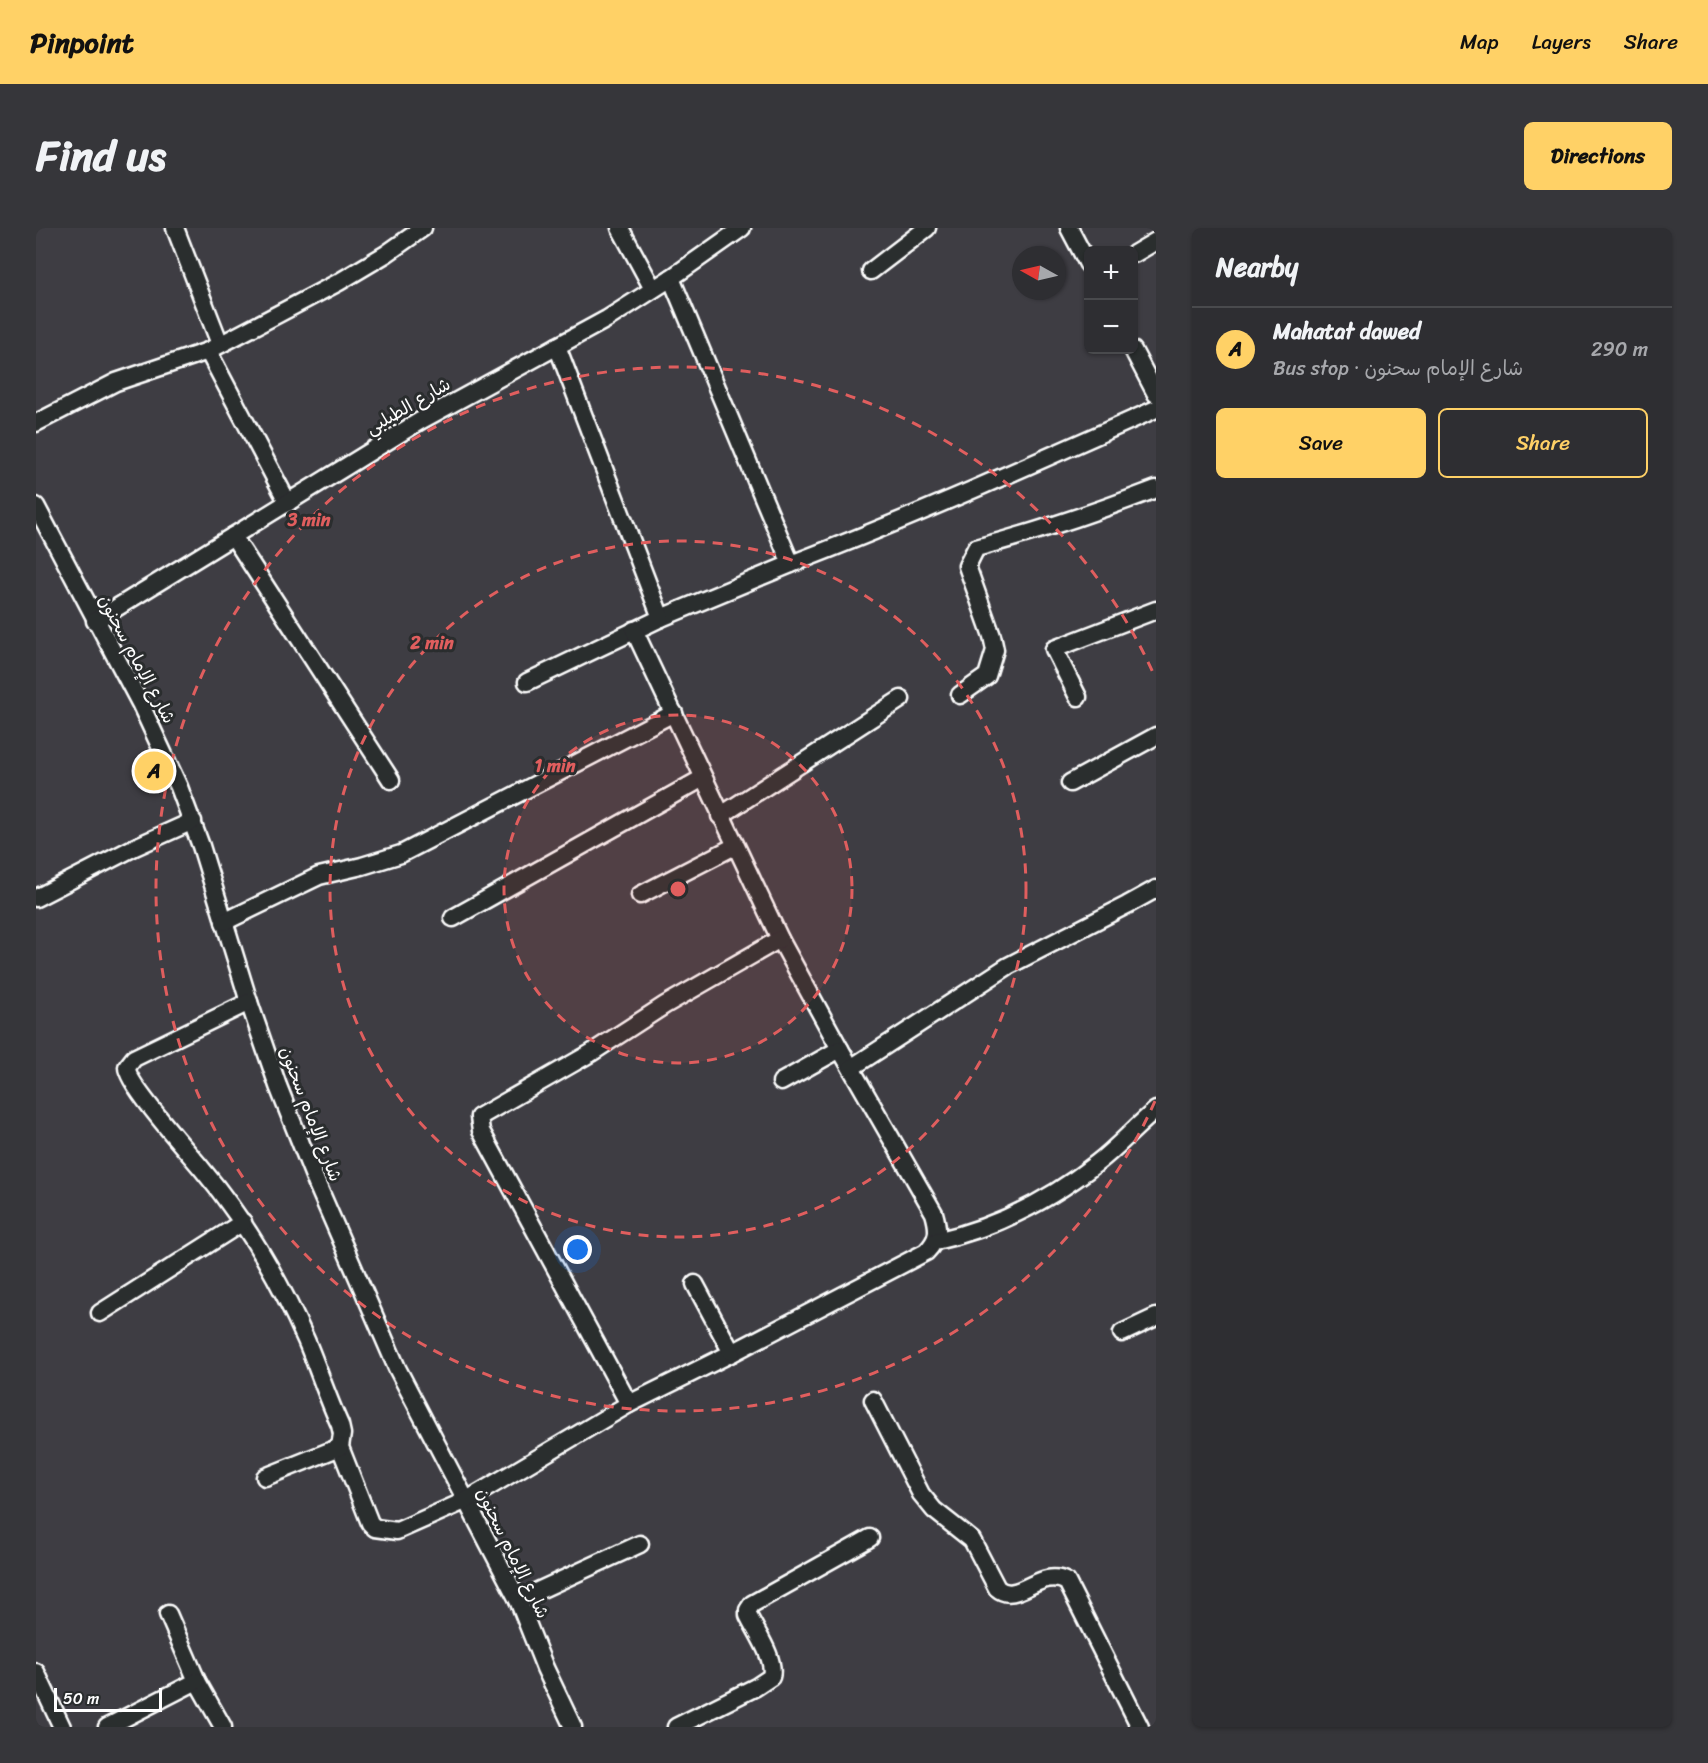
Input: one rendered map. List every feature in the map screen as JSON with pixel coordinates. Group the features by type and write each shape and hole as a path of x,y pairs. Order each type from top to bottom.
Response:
{"street":[{"path":"175,228 214,347 288,503"},
{"path":"36,423 116,382 214,347 339,282 386,254 423,228"},
{"path":"620,228 653,289"},
{"name":"شارع الطبلبي","path":"95,621 420,421 607,319 742,228"},
{"path":"871,271 927,228"},
{"path":"1069,228 1084,255"},
{"path":"1138,252 1156,241"},
{"path":"671,278 791,564"},
{"path":"557,346 661,618"},
{"path":"1135,354 1156,394"},
{"path":"527,682 661,618 974,490 1156,409"},
{"path":"960,695 987,676 995,650 967,566 976,549 1091,514 1156,489"},
{"name":"شارع الإمام سحنون","path":"36,506 140,703 193,821 249,1002 278,1086 317,1184 397,1368 518,1600 545,1668 573,1727"},
{"path":"234,536 391,780"},
{"path":"1078,697 1054,649 1156,610"},
{"path":"249,1002 134,1058 127,1070 141,1093 225,1197 265,1260 305,1338 342,1429 340,1447 370,1523 375,1528 398,1531 467,1500 629,1404 926,1252 936,1241 939,1232 934,1214 780,939 634,630"},
{"path":"720,816 901,699"},
{"path":"224,922 319,876 382,861 401,854 674,713"},
{"path":"1070,783 1156,736"},
{"path":"453,918 703,778"},
{"path":"36,898 135,847 193,821"},
{"path":"640,895 735,846"},
{"path":"851,1068 1008,966 1156,889"},
{"path":"629,1404 481,1131 479,1117 591,1053 665,1005 780,939"},
{"path":"781,1082 840,1049"},
{"path":"936,1241 975,1231 1039,1202 1097,1163 1156,1110"},
{"path":"100,1312 243,1222"},
{"path":"695,1284 732,1353"},
{"path":"1122,1333 1156,1317"},
{"path":"873,1400 921,1494 934,1510 972,1540 997,1587 1004,1593 1013,1593 1046,1578 1061,1578 1067,1582 1140,1727"},
{"path":"265,1477 340,1447"},
{"path":"675,1727 756,1687 771,1677 773,1668 771,1659 748,1615 752,1604 870,1538"},
{"path":"518,1600 640,1544"},
{"path":"168,1614 197,1681 223,1727"},
{"path":"36,1672 62,1727"},
{"path":"107,1727 197,1681"}],"place":[{"name":"Mahatat dawed","path":"154,771"}]}
